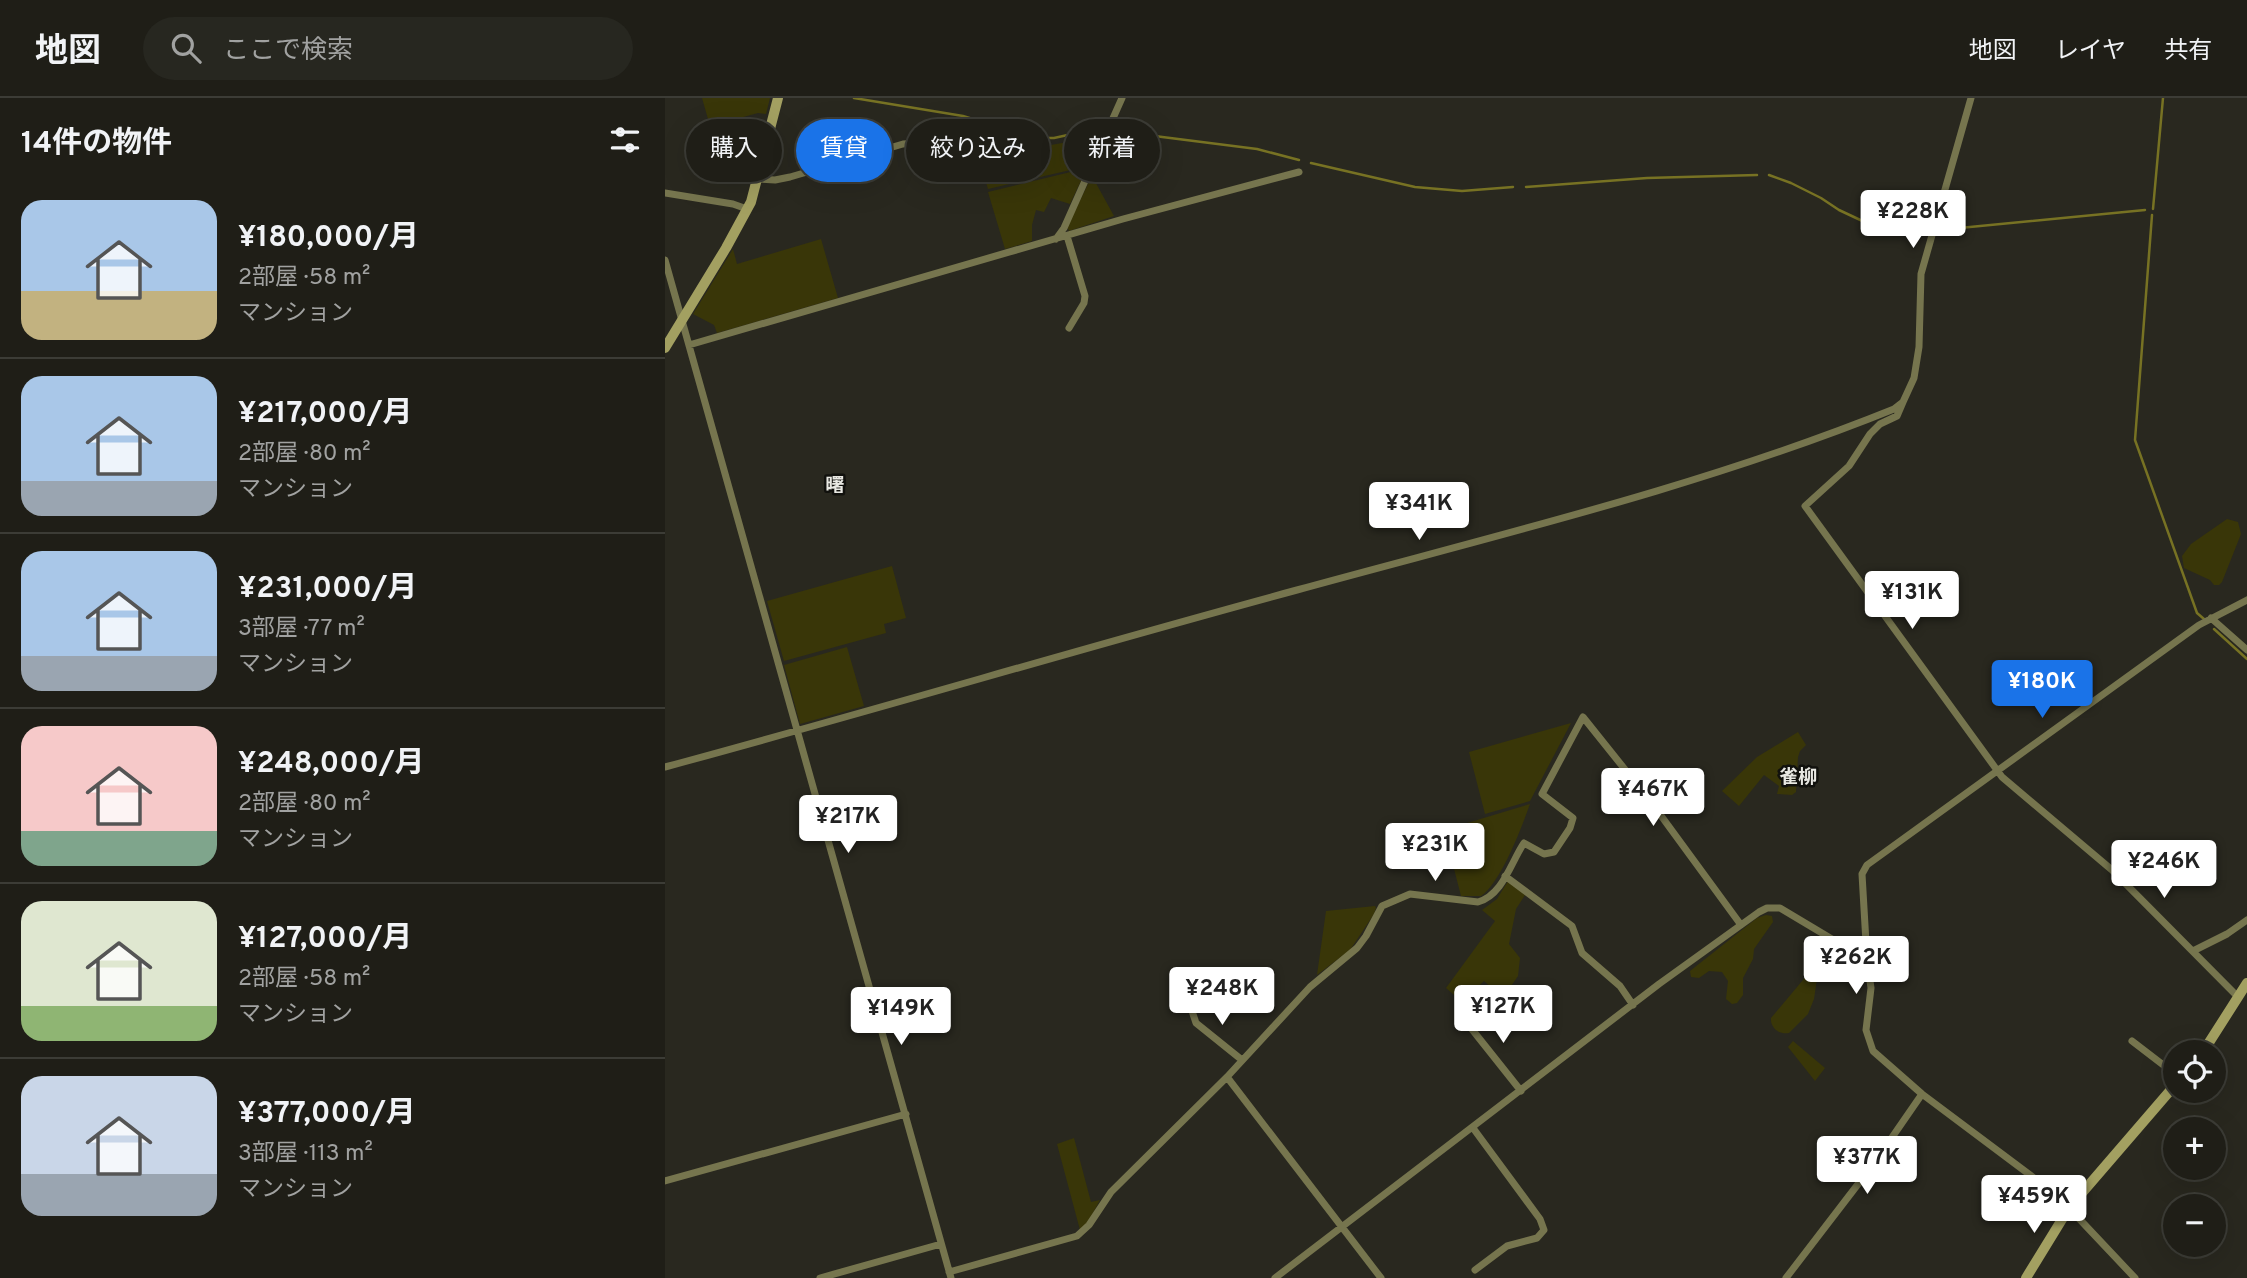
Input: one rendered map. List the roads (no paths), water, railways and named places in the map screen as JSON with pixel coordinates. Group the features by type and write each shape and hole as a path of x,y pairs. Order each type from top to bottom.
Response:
{"street":[{"path":"773,119 778,98"},
{"path":"1055,240 1064,228 1122,98"},
{"path":"1971,98 1921,274 1919,347 1913,378 1897,416 1880,424 1870,434 1849,466 1805,506 1997,771 2112,870 2238,997"},
{"path":"782,179 906,144"},
{"path":"689,345 1299,172"},
{"path":"665,348 747,209 758,182"},
{"path":"665,193 733,204 747,209"},
{"path":"1067,236 1085,296 1084,303 1069,328"},
{"path":"665,260 950,1275 1077,1236 1089,1225 1111,1192 1227,1077 1310,987 1357,948 1382,906 1410,894 1478,902 1495,892 1524,843 1549,855 1554,852 1570,828 1573,818 1542,794 1583,717 1651,803 1741,925"},
{"path":"665,767 1603,506 1769,455 1894,409 1903,402"},
{"path":"2135,1278 2069,1208 1922,1094 1873,1051 1866,1030 1871,988 1862,874 1864,869 1997,771 2211,618 2247,600"},
{"path":"2211,618 2247,650"},
{"path":"1505,876 1572,926 1582,953 1620,986 1633,1005"},
{"path":"1275,1278 1633,1005 1767,908 1780,908 1867,960"},
{"path":"2193,951 2227,934 2247,920"},
{"path":"2211,1040 2247,983"},
{"path":"1198,993 1192,1011 1196,1023 1242,1060"},
{"path":"1463,1018 1521,1091"},
{"path":"2132,1041 2163,1065"},
{"path":"1227,1077 1381,1278"},
{"path":"1786,1278 1875,1162 1922,1094"},
{"path":"2026,1278 2069,1208 2163,1099"},
{"path":"665,1181 906,1114"},
{"path":"1473,1128 1540,1219 1544,1230 1537,1238 1507,1246 1475,1270"},
{"path":"820,1278 941,1244"}],"waterway":[{"path":"854,98 963,116 1034,138 1064,136"},
{"path":"2153,209 2163,98"},
{"path":"1160,137 1257,149 1299,160"},
{"path":"1311,163 1415,187 1462,191 1513,187"},
{"path":"1526,187 1647,178 1757,175"},
{"path":"1769,175 1791,183 1871,225 1905,231 1928,230"},
{"path":"1939,230 2145,210"},
{"path":"2152,215 2135,440 2197,613 2204,619"},
{"path":"2214,629 2247,659"}],"district":[{"name":"曙","path":"835,486"},
{"name":"雀柳","path":"1798,778"}]}
